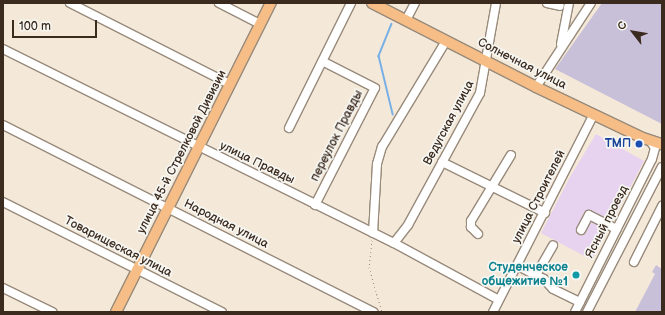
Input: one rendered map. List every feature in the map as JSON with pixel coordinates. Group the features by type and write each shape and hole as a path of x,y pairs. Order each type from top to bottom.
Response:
{"main road":[{"name":"улица 45-й Стрелковой Дивизии","path":"116,312 271,3"},
{"name":"Солнечная улица","path":"372,3 536,87 651,142 662,144"}],"street":[{"path":"70,3 230,84"},
{"path":"219,3 260,24"},
{"path":"289,128 351,3"},
{"path":"406,20 414,3"},
{"name":"Ведугская улица","path":"394,243 408,225 480,93 496,3"},
{"path":"547,3 560,6"},
{"path":"561,48 569,3"},
{"path":"536,87 591,3"},
{"path":"373,233 377,164 382,147 446,41"},
{"name":"улица Правды","path":"3,49 198,148 394,243 500,300"},
{"name":"переулок Правды","path":"315,206 375,88 322,61"},
{"name":"улица Строителей","path":"493,312 518,266 594,114"},
{"name":"Народная улица","path":"3,125 373,312"},
{"name":"Ясный проезд","path":"575,312 617,229 636,185 650,164 655,153 651,142"},
{"path":"478,234 473,231 471,221 511,155"},
{"path":"650,164 657,158 662,157"},
{"path":"442,162 545,213"},
{"name":"Ясный проезд","path":"588,312 662,166"},
{"name":"Товарищеская улица","path":"3,202 222,312"},
{"path":"634,262 662,206"},
{"path":"581,230 589,215 617,229"},
{"path":"536,275 553,245"},
{"path":"518,266 536,275 553,289 580,302"},
{"path":"3,288 52,312"}],"path":[{"path":"373,233 369,267 382,312"}],"shaded area":[{"path":"602,3 662,3 662,124 555,69"},
{"path":"596,134 644,161 592,260 541,233 570,177"},
{"path":"656,265 662,269 662,312 635,312 655,274 652,272"}],"waterway":[{"path":"392,24 379,56 393,114"}],"place":[{"name":"ТМП","path":"639,144"},
{"name":"Студенческое общежитие №1","path":"576,275"}]}
